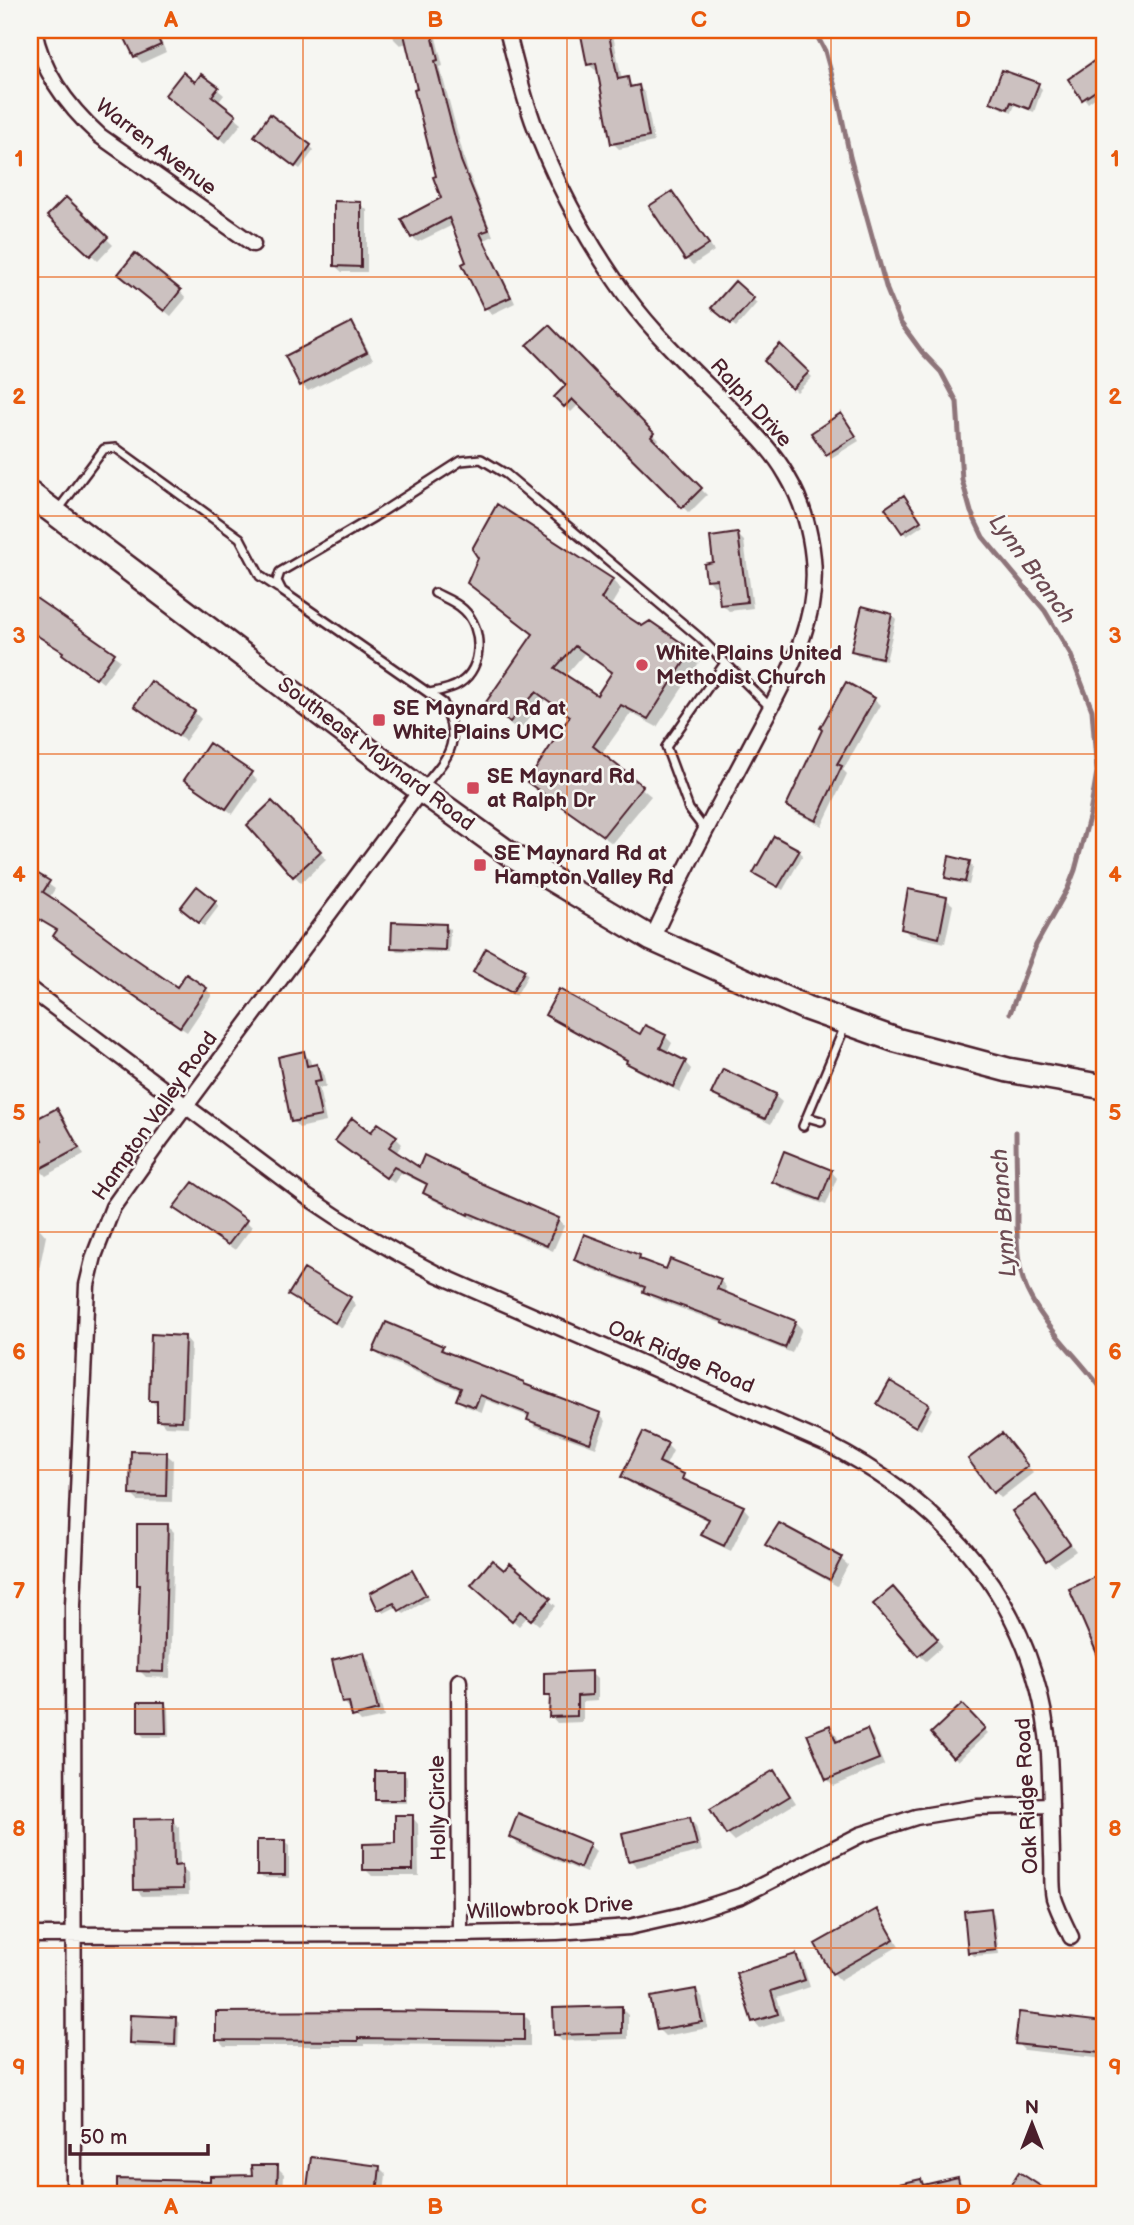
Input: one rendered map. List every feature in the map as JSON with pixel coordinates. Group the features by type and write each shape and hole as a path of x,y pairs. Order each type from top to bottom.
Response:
{"main road":[{"name":"Southeast Maynard Road","path":"30,494 511,855 652,939 806,1008 896,1040 1008,1070 1104,1087"}],"street":[{"name":"Warren Avenue","path":"34,30 42,60 63,98 81,119 100,136 253,244"},
{"name":"Ralph Drive","path":"507,30 526,102 539,135 565,194 597,253 639,313 761,441 786,473 799,499 807,524 811,550 812,597 799,647 652,939"},
{"name":"Hampton Valley Road","path":"74,2195 73,1605 87,1284 94,1256 113,1208 421,790"},
{"name":"Oak Ridge Road","path":"30,989 307,1197 390,1250 437,1274 827,1444 908,1493 940,1522 969,1552 1006,1608 1031,1663 1041,1696 1049,1754 1054,1896 1071,1937"},
{"name":"Holly Circle","path":"459,1681 460,1934"},
{"name":"Willowbrook Drive","path":"30,1935 460,1934 629,1927 664,1920 741,1896 860,1835 916,1817 977,1807 1051,1805"}],"lane":[{"path":"56,513 104,449 116,448 240,538 260,576 443,703 449,716 453,741 448,756 421,790"},
{"path":"282,590 277,581 280,572 374,517 461,461 481,459 506,474 700,638 771,707"},
{"path":"429,693 460,683 474,666 479,647 473,623 465,611 435,593"},
{"path":"706,832 689,809 666,747 725,663"},
{"path":"803,1126 846,1022"},
{"path":"807,1116 821,1121"}],"building":[{"path":"121,30 154,30 161,45 134,57"},
{"path":"403,30 431,30 438,60 435,61 461,161 489,230 480,233 511,297 484,309 462,264 466,262 449,218 411,238 401,219 441,198 433,177 436,176 414,90 417,89"},
{"path":"580,30 608,30 618,79 628,77 630,87 639,85 649,137 611,144 596,63 587,65"},
{"path":"1104,54 1104,85 1082,100 1068,79"},
{"path":"1002,70 1039,83 1029,109 1011,102 1008,109 990,102"},
{"path":"183,72 195,82 201,74 219,87 212,96 236,115 219,138 165,95"},
{"path":"270,114 311,145 295,167 254,136"},
{"path":"672,191 709,244 685,260 649,206"},
{"path":"66,197 108,237 90,256 47,216"},
{"path":"334,201 361,202 361,267 334,266"},
{"path":"135,253 181,290 164,311 118,274"},
{"path":"735,281 754,298 731,324 711,308"},
{"path":"352,322 367,352 300,386 285,356"},
{"path":"549,325 654,433 651,437 702,488 682,508 572,399 564,407 554,397 566,385 527,345"},
{"path":"780,344 809,372 792,389 764,361"},
{"path":"841,413 856,436 826,455 811,433"},
{"path":"904,495 921,521 902,533 885,508"},
{"name":"White Plains United Methodist Church","path":"497,504 613,579 601,599 642,626 650,621 692,650 648,719 621,705 593,746 643,786 603,836 527,782 570,716 536,692 510,722 484,705 533,634 467,583 478,558 472,549","holes":["575,646 612,672 597,695 555,668"]},
{"path":"738,533 747,602 720,605 717,579 706,580 704,564 713,562 710,537"},
{"path":"30,594 115,653 96,679 62,654 63,652 30,631"},
{"path":"862,606 892,614 882,658 851,651"},
{"path":"151,681 195,711 178,736 134,706"},
{"path":"846,682 875,698 837,764 842,766 816,821 786,806 822,730 820,728"},
{"path":"209,743 252,772 226,809 184,780"},
{"path":"272,801 321,851 293,877 247,825"},
{"path":"774,836 800,850 778,887 753,873"},
{"path":"949,856 970,861 965,882 945,878"},
{"path":"30,869 50,881 43,892 177,987 186,974 207,988 180,1027 53,936 57,930 30,914"},
{"path":"197,886 216,901 199,923 180,908"},
{"path":"908,889 947,897 939,938 901,929"},
{"path":"392,922 446,924 445,950 391,948"},
{"path":"486,948 525,970 512,993 473,972"},
{"path":"559,989 640,1034 645,1025 666,1035 660,1048 686,1061 673,1087 626,1063 627,1060 545,1015"},
{"path":"304,1051 307,1066 317,1064 321,1081 314,1082 321,1116 291,1122 278,1057"},
{"path":"723,1069 776,1094 765,1119 711,1094"},
{"path":"57,1108 79,1148 38,1170 30,1156 30,1146 42,1140 32,1121"},
{"path":"352,1118 371,1132 378,1123 397,1136 389,1147 419,1167 424,1155 483,1185 559,1218 547,1246 469,1213 468,1215 423,1193 427,1184 394,1167 386,1178 335,1141"},
{"path":"784,1151 832,1170 820,1200 772,1182"},
{"path":"193,1182 247,1220 228,1245 173,1208"},
{"path":"584,1234 640,1255 639,1259 666,1269 670,1259 721,1279 717,1289 796,1321 785,1348 722,1323 723,1321 643,1292 645,1287 574,1260"},
{"path":"304,1269 351,1297 335,1323 288,1295"},
{"path":"386,1322 443,1346 441,1350 601,1413 590,1443 527,1420 529,1414 480,1395 475,1407 456,1400 461,1388 373,1351"},
{"path":"151,1334 185,1336 182,1421 157,1420 157,1401 149,1401"},
{"path":"890,1381 929,1404 916,1427 877,1404"},
{"path":"643,1432 668,1443 659,1462 684,1474 682,1479 744,1506 724,1546 701,1535 709,1519 621,1477"},
{"path":"1002,1433 1028,1466 993,1493 968,1459"},
{"path":"131,1451 167,1452 166,1496 130,1495"},
{"path":"1036,1495 1070,1544 1046,1561 1012,1511"},
{"path":"779,1523 842,1557 830,1580 765,1545"},
{"path":"137,1524 168,1524 164,1672 137,1671 140,1585 137,1585"},
{"path":"492,1560 504,1570 510,1563 551,1598 531,1620 520,1611 512,1621 471,1585"},
{"path":"412,1570 426,1595 399,1611 394,1603 378,1610 370,1593"},
{"path":"1095,1577 1104,1599 1104,1670 1069,1589"},
{"path":"893,1587 938,1639 918,1656 873,1604"},
{"path":"364,1652 378,1710 352,1717 349,1702 342,1703 332,1660"},
{"path":"592,1671 592,1695 577,1696 577,1716 549,1717 550,1696 544,1696 544,1673"},
{"path":"138,1702 165,1702 166,1733 138,1733"},
{"path":"962,1704 985,1728 953,1758 931,1733"},
{"path":"830,1725 836,1742 867,1729 879,1759 826,1780 807,1734"},
{"path":"774,1770 790,1796 726,1835 710,1809"},
{"path":"375,1771 404,1771 404,1800 375,1800"},
{"path":"518,1813 590,1843 580,1868 509,1837"},
{"path":"395,1815 413,1815 413,1870 363,1870 363,1844 395,1843"},
{"path":"690,1817 697,1845 628,1861 622,1833"},
{"path":"173,1818 174,1866 182,1865 183,1889 134,1890 133,1819"},
{"path":"257,1840 285,1840 285,1875 257,1875"},
{"path":"991,1908 996,1950 968,1953 964,1911"},
{"path":"877,1909 894,1939 832,1974 815,1944"},
{"path":"796,1954 805,1980 771,1991 778,2014 752,2022 736,1973"},
{"path":"696,1989 702,2022 657,2030 650,1997"},
{"path":"622,2006 622,2033 554,2035 553,2008"},
{"path":"216,2012 524,2013 524,2040 216,2040"},
{"path":"1019,2012 1104,2022 1100,2053 1015,2044"},
{"path":"130,2015 176,2017 175,2045 129,2043"},
{"path":"311,2157 380,2166 377,2194 334,2189 333,2195 306,2195"},
{"path":"251,2165 278,2165 277,2195 117,2195 117,2179 210,2181 210,2176 252,2175"},
{"path":"1019,2172 1054,2195 1004,2195"},
{"path":"958,2177 962,2195 878,2195 877,2189 921,2179 923,2185"}],"waterway":[{"name":"Lynn Branch","path":"814,30 825,51 850,157 887,290 900,322 941,372 957,402 962,480 971,512 983,537 1045,611 1070,653 1092,710 1097,772 1090,814 1075,870 1036,945 1010,1013"},
{"name":"Lynn Branch","path":"1016,1132 1017,1243 1022,1276 1031,1298 1047,1323 1104,1392"}],"place":[{"name":"White Plains United Methodist Church","path":"642,665"},
{"name":"SE Maynard Rd at White Plains UMC","path":"379,720"},
{"name":"SE Maynard Rd at Ralph Dr","path":"473,788"},
{"name":"SE Maynard Rd at Hampton Valley Rd","path":"480,865"}]}
